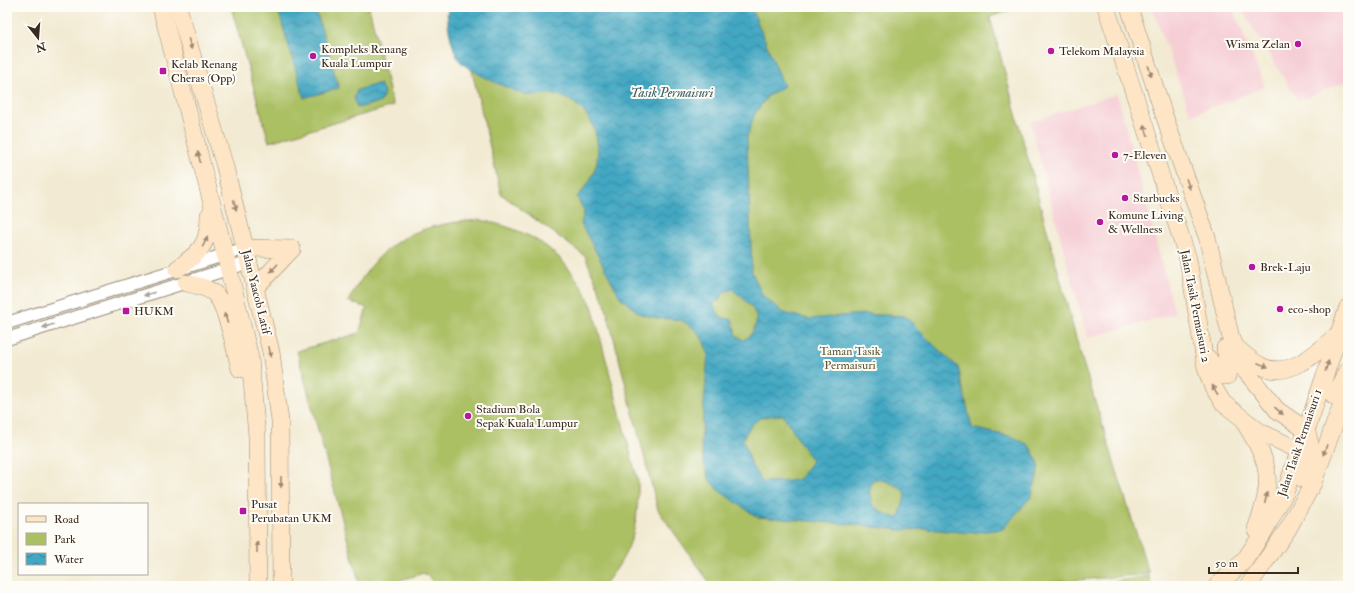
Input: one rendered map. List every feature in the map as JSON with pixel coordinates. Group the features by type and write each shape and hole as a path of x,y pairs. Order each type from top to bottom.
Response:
{"street":[{"name":"Jalan Yaacob Latif","path":"161,7 208,195 227,262 250,358 257,437 258,586"},
{"name":"Jalan Yaacob Latif","path":"178,7 204,91 248,255 271,352 280,421 281,586"},
{"name":"Jalan Tasik Permaisuri 2","path":"1106,7 1188,259 1203,349 1212,385 1222,403 1260,432 1305,440"},
{"path":"1130,7 1164,115 1207,237 1236,359 1277,410 1305,440 1310,458 1294,505 1288,529"},
{"path":"7,339 181,276 199,252 208,235 208,195"},
{"path":"7,323 181,276 248,255 292,250 256,287"},
{"path":"1203,349 1221,376 1227,376 1229,373 1228,359 1210,284 1215,271"},
{"path":"181,276 216,294 224,309 257,437"},
{"name":"Jalan Tasik Permaisuri 1","path":"1217,586 1244,561 1263,533 1285,493 1305,440 1337,335 1348,308"},
{"path":"1231,343 1261,366 1281,370 1309,359 1337,335"},
{"path":"1305,440 1321,431 1336,389 1348,369"},
{"name":"Jalan Tasik Permaisuri 1","path":"1248,586 1288,529 1313,483 1348,387"},
{"path":"1242,417 1261,449 1268,469 1268,487 1263,510 1244,561"}],"shaded area":[{"path":"1152,7 1232,7 1265,87 1191,115"},
{"name":"Wisma Zelan","path":"1240,7 1339,7 1348,22 1348,81 1298,101"},
{"name":"Komune Living & Wellness","path":"1117,94 1175,314 1087,338 1030,122"}],"green space":[{"name":"Kompleks Renang Kuala Lumpur","path":"231,7 369,7 393,106 269,142"},
{"name":"Taman Tasik Permaisuri","path":"457,7 1020,7 990,17 1080,353 1149,574 1009,586 712,586 658,510 605,304 585,256 501,194"},
{"name":"Stadium Bola Sepak Kuala Lumpur","path":"481,220 519,231 548,248 572,272 592,306 638,482 637,512 632,538 621,562 603,586 438,586 424,573 380,586 360,586 297,351 359,333 367,308 348,301 373,264 387,250 401,240 436,226"},
{"path":"1149,576 1151,586 1087,586"}],"water":[{"path":"299,7 315,7 339,88 304,98 279,13"},
{"name":"Tasik Permaisuri","path":"448,7 751,7 784,86 768,96 755,113 747,137 752,272 763,296 784,313 809,319 862,314 905,316 958,367 972,428 1013,437 1029,445 1039,464 1031,497 1003,529 970,533 927,529 900,530 848,524 757,517 718,490 709,479 704,463 701,444 708,353 703,340 695,329 681,320 657,318 640,314 620,297 581,224 584,211 577,197 591,179 596,165 598,150 596,134 589,118 570,100 553,94 523,94 471,70 459,60 456,55 448,26","holes":["732,289 751,306 756,317 756,323 753,331 750,336 743,340 736,335 732,319 722,318 713,303 721,300 722,294","783,415 812,461 799,479 762,482 752,466 743,439 754,422 763,417","874,479 886,481 903,489 905,495 899,518 889,516 873,506 870,492"]},
{"path":"380,83 384,93 381,102 357,108 354,98 357,90"}],"place":[{"name":"Wisma Zelan","path":"1298,44"},
{"name":"Telekom Malaysia","path":"1051,51"},
{"name":"Kompleks Renang Kuala Lumpur","path":"313,56"},
{"name":"Kelab Renang Cheras (Opp)","path":"163,71"},
{"name":"7-Eleven","path":"1115,155"},
{"name":"Starbucks","path":"1125,198"},
{"name":"Komune Living & Wellness","path":"1100,222"},
{"name":"Brek-Laju","path":"1252,267"},
{"name":"eco-shop","path":"1280,309"},
{"name":"HUKM","path":"126,311"},
{"name":"Stadium Bola Sepak Kuala Lumpur","path":"468,416"},
{"name":"Pusat Perubatan UKM","path":"243,511"}]}
